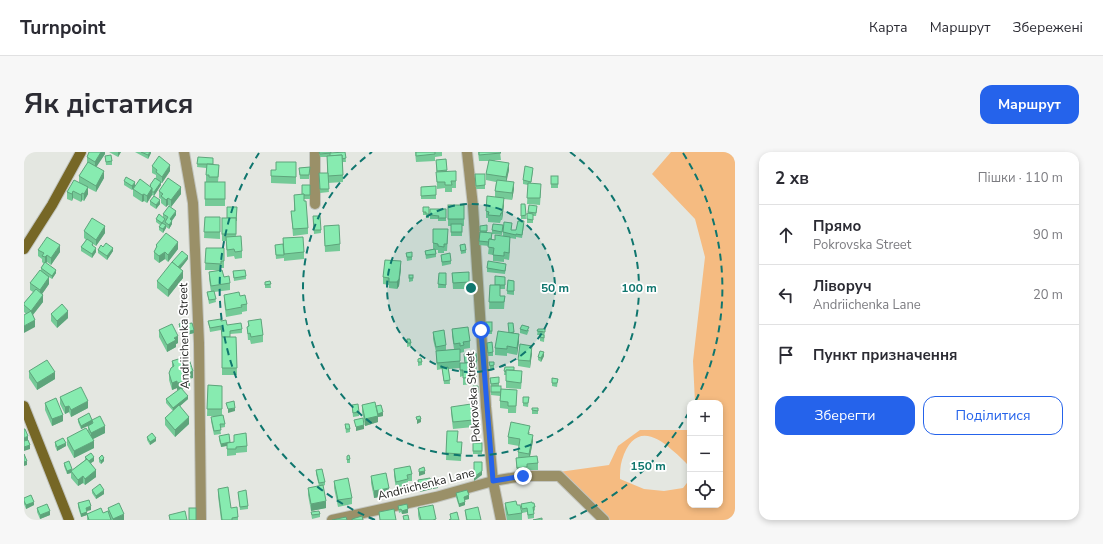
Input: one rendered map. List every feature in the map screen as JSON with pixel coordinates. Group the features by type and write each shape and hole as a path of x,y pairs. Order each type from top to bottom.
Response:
{"street":[{"path":"24,249 52,205 82,152"},
{"name":"Andriichenka Street","path":"184,152 193,211 199,343 201,520"},
{"path":"315,152 315,204"},
{"name":"Pokrovska Street","path":"467,152 473,206 486,407 493,481 501,520"},
{"path":"24,406 70,520"},
{"name":"Andriichenka Lane","path":"332,520 436,497 493,481 523,476 559,476 604,520"}],"shaded area":[{"path":"671,152 735,152 735,520 597,520 596,514 559,472 609,465 618,446 640,430 687,430 687,465 657,439 650,436 643,436 631,442 626,450 622,460 620,479 644,489 664,491 683,488 687,483 687,508 723,508 723,400 695,400 693,361 705,257 695,219 652,174"}],"building":[{"path":"89,152 101,152 95,162 87,157"},
{"path":"141,152 150,152 148,155"},
{"path":"319,152 331,152 331,153 320,154"},
{"path":"345,152 346,158 342,159 342,155 330,156 330,153"},
{"path":"416,152 435,152 435,154 416,156"},
{"path":"479,152 500,152 501,153 479,155"},
{"path":"111,155 112,161 106,162 105,156"},
{"path":"342,155 343,175 328,176 327,156"},
{"path":"159,156 170,165 162,177 152,166"},
{"path":"198,157 213,158 213,164 197,164"},
{"path":"446,159 447,170 437,171 436,160"},
{"path":"489,160 509,163 506,177 486,174"},
{"path":"88,162 104,171 96,186 79,176"},
{"path":"276,162 296,162 296,177 271,176 271,170 276,170"},
{"path":"207,164 219,165 218,177 209,177 209,175 206,175"},
{"path":"525,166 533,168 531,182 523,180"},
{"path":"310,167 309,175 300,175 299,168"},
{"path":"456,171 456,181 451,181 452,185 445,185 445,182 437,182 436,172"},
{"path":"319,173 328,173 329,189 320,189"},
{"path":"475,174 485,174 485,185 476,186"},
{"path":"551,176 558,176 558,184 551,184"},
{"path":"126,177 135,182 132,186 124,181"},
{"path":"155,178 161,182 154,192 152,192 150,185"},
{"path":"168,178 181,187 171,200 168,198 166,200 161,196 163,194 159,191"},
{"path":"140,179 152,188 147,196 144,194 142,195 133,189"},
{"path":"74,180 88,187 84,194 82,193 81,195 73,191 72,194 67,192"},
{"path":"497,180 514,182 512,193 495,191"},
{"path":"205,182 225,182 225,199 205,199"},
{"path":"528,183 541,184 540,198 527,198"},
{"path":"302,185 310,185 310,195 302,195"},
{"path":"436,186 436,195 421,196 421,187"},
{"path":"304,194 308,228 293,229 291,211 295,211 294,195"},
{"path":"154,196 160,200 156,205 150,201"},
{"path":"487,196 504,198 502,213 500,216 488,215 489,212 486,211"},
{"path":"521,204 525,204 526,215 521,216"},
{"path":"448,205 464,205 464,219 448,219"},
{"path":"529,205 537,206 536,213 528,212"},
{"path":"169,206 176,211 170,219 172,221 169,225 165,222 168,217 163,214"},
{"path":"227,207 237,207 236,221 236,218 227,218"},
{"path":"423,207 429,207 429,214 423,212"},
{"path":"430,209 446,209 446,218 438,218 439,216 430,215"},
{"path":"527,213 533,214 533,220 527,219"},
{"path":"159,214 165,219 162,223 156,219"},
{"path":"313,216 320,216 321,230 314,230"},
{"path":"205,217 220,217 220,232 204,232"},
{"path":"92,218 105,226 96,240 84,231"},
{"path":"222,218 236,218 236,234 222,234"},
{"path":"518,221 524,221 522,235 503,232 504,222 512,223 511,230 516,230"},
{"path":"162,223 166,225 163,229 159,227"},
{"path":"451,224 462,224 462,232 451,232"},
{"path":"493,224 503,225 502,232 492,230"},
{"path":"339,225 340,244 325,246 324,226"},
{"path":"487,225 487,231 480,231 480,226"},
{"path":"433,229 448,229 447,244 444,244 444,247 433,243"},
{"path":"480,232 492,233 489,242 479,241"},
{"path":"166,233 178,242 168,255 165,252 159,256 154,252 157,246 156,245"},
{"path":"495,235 510,237 509,253 504,252 504,256 493,255 494,248 488,247 489,239 495,240"},
{"path":"241,236 242,251 235,252 234,249 227,250 226,237"},
{"path":"47,237 60,245 51,258 47,255 45,257 42,256 44,253 38,250"},
{"path":"303,237 304,252 284,254 283,238"},
{"path":"87,239 93,243 92,245 96,248 92,254 81,247"},
{"path":"106,243 113,248 107,256 98,250 101,245 103,247"},
{"path":"283,244 284,255 276,255 275,245"},
{"path":"465,244 466,250 461,251 460,245"},
{"path":"206,248 224,248 224,261 221,261 221,264 205,263"},
{"path":"435,249 436,254 426,255 425,251"},
{"path":"182,251 188,256 178,267 172,262"},
{"path":"412,252 412,257 407,257 406,253"},
{"path":"450,253 451,261 442,262 441,255"},
{"path":"385,260 401,261 399,279 397,282 389,282 389,278 383,277"},
{"path":"488,261 506,264 505,271 487,268"},
{"path":"45,262 56,270 52,276 41,268"},
{"path":"172,262 183,271 168,290 157,281"},
{"path":"40,270 49,277 40,290 30,283"},
{"path":"222,270 224,277 229,276 230,283 211,286 209,272"},
{"path":"245,270 246,276 234,278 233,271"},
{"path":"469,272 469,282 453,283 452,273"},
{"path":"439,273 446,273 446,285 438,284"},
{"path":"409,275 413,275 413,278 409,278"},
{"path":"495,276 505,277 505,285 495,285"},
{"path":"508,280 514,281 514,291 507,291"},
{"path":"270,281 271,284 265,285 265,282"},
{"path":"490,285 500,285 500,296 505,296 504,302 489,302"},
{"path":"36,289 43,295 31,311 24,305 24,303"},
{"path":"214,291 216,299 209,300 207,292"},
{"path":"239,292 240,296 245,295 247,304 241,305 242,307 226,310 224,295"},
{"path":"62,304 68,311 57,321 51,314"},
{"path":"31,311 35,320 24,326 24,315"},
{"path":"221,319 221,321 226,320 227,325 241,323 242,329 230,331 230,337 222,337 221,326 210,328 208,321"},
{"path":"261,319 263,335 251,337 250,333 248,334 248,321"},
{"path":"185,321 186,324 192,323 194,330 182,333 179,324"},
{"path":"486,322 492,322 492,331 486,331"},
{"path":"508,323 513,323 514,332 509,333"},
{"path":"172,324 178,336 174,338 176,340 167,345 159,330"},
{"path":"522,325 529,327 527,331 520,329"},
{"path":"468,327 470,341 463,342 464,345 460,346 460,343 454,344 452,329"},
{"path":"538,329 545,329 545,332 537,331"},
{"path":"444,330 446,345 436,347 433,332"},
{"path":"498,331 519,334 517,348 507,346 507,349 495,348"},
{"path":"540,334 544,335 544,338 540,337"},
{"path":"222,337 236,337 237,368 222,368"},
{"path":"407,339 410,339 411,343 407,343"},
{"path":"492,342 493,352 488,353 487,343"},
{"path":"520,344 532,346 530,361 518,360"},
{"path":"460,349 460,361 437,363 436,351"},
{"path":"540,351 544,352 541,358 538,357"},
{"path":"476,353 477,361 465,363 464,354"},
{"path":"188,356 193,371 187,373 190,380 172,383 169,373 171,368 174,366 172,361"},
{"path":"421,358 422,362 418,362 418,359"},
{"path":"47,360 55,372 37,383 29,371"},
{"path":"489,362 494,362 494,365 490,366"},
{"path":"460,363 476,363 476,377 463,378 463,370 460,370"},
{"path":"448,367 450,380 444,381 442,368"},
{"path":"505,367 514,367 514,370 506,370 506,372 504,371"},
{"path":"506,370 522,371 521,383 506,381"},
{"path":"499,377 499,383 491,384 490,378"},
{"path":"552,378 558,379 557,383 552,383"},
{"path":"208,385 222,386 222,409 207,409"},
{"path":"473,386 478,386 478,393 474,393"},
{"path":"491,386 501,386 501,392 491,392"},
{"path":"81,387 88,401 71,410 69,406 65,407 60,397"},
{"path":"181,388 188,396 173,408 166,399"},
{"path":"501,389 517,390 516,406 508,406 508,402 500,401"},
{"path":"523,397 529,397 528,403 523,403"},
{"path":"56,398 63,415 52,419 45,403"},
{"path":"234,401 235,408 228,409 226,403"},
{"path":"375,402 378,416 365,419 362,405"},
{"path":"358,404 359,412 353,413 352,405"},
{"path":"471,404 473,420 453,422 451,407"},
{"path":"179,405 189,417 175,430 165,418"},
{"path":"381,405 383,412 378,414 376,406"},
{"path":"532,408 538,408 538,411 532,410"},
{"path":"89,413 92,420 81,426 78,419"},
{"path":"223,415 225,424 220,424 221,430 214,431 211,417"},
{"path":"100,416 105,426 91,433 88,426 93,423 92,420"},
{"path":"420,416 421,419 417,420 416,417"},
{"path":"363,418 364,425 356,427 354,420"},
{"path":"511,422 530,426 528,434 533,435 529,454 518,452 520,439 508,437"},
{"path":"345,424 349,424 350,429 346,429"},
{"path":"86,428 94,441 74,451 67,438"},
{"path":"24,429 28,436 24,438"},
{"path":"447,431 458,431 457,442 462,442 461,454 446,453"},
{"path":"152,433 156,438 150,442 147,437"},
{"path":"246,433 247,446 236,447 236,449 227,449 227,443 234,442 234,435"},
{"path":"229,434 230,442 221,444 219,436"},
{"path":"63,438 66,443 57,447 55,442"},
{"path":"28,440 30,445 24,447 24,441"},
{"path":"473,443 482,443 482,451 473,451"},
{"path":"91,453 94,457 89,461 85,457"},
{"path":"24,454 27,461 24,462"},
{"path":"102,455 104,458 101,461 99,458"},
{"path":"349,455 350,459 347,460 347,456"},
{"path":"537,456 538,463 527,464 527,467 517,468 516,458"},
{"path":"87,459 96,470 85,479 83,476 78,480 71,471"},
{"path":"69,461 72,469 67,471 64,463"},
{"path":"474,462 482,462 482,471 474,477"},
{"path":"410,466 412,474 407,475 408,479 396,482 394,469"},
{"path":"424,467 425,471 419,472 419,469"},
{"path":"322,469 325,482 319,483 316,470"},
{"path":"386,473 389,488 374,491 371,476"},
{"path":"348,478 352,498 338,500 334,481"},
{"path":"430,478 432,486 420,488 418,480"},
{"path":"437,481 438,485 433,486 432,482"},
{"path":"100,484 104,490 96,496 92,490"},
{"path":"323,485 326,501 311,504 308,488"},
{"path":"228,487 231,508 237,507 238,517 232,518 232,520 222,520 218,489"},
{"path":"246,490 248,506 240,507 238,492"},
{"path":"467,490 469,495 464,497 465,502 459,504 456,493"},
{"path":"31,495 34,502 26,505 24,498"},
{"path":"89,500 91,506 86,508 87,512 81,514 78,503"},
{"path":"516,501 517,505 520,505 522,513 508,515 505,503"},
{"path":"119,503 124,514 113,519 108,508"},
{"path":"534,503 535,507 533,507 534,514 528,515 527,508 522,509 521,504"},
{"path":"47,504 50,511 40,515 37,508"},
{"path":"407,504 408,509 402,511 401,509 399,510 398,506"},
{"path":"433,505 436,519 421,520 418,508"},
{"path":"478,507 481,520 467,520 465,510"},
{"path":"101,508 103,513 108,511 111,520 89,520 87,514"},
{"path":"189,508 196,508 196,520 189,520"},
{"path":"394,509 396,520 380,520 379,512"},
{"path":"185,511 187,520 170,520 169,515"},
{"path":"319,511 320,514 312,515 311,512"},
{"path":"457,512 459,520 449,520 451,519 450,514"},
{"path":"408,515 409,520 404,520 403,516"},
{"path":"362,516 363,520 352,520 352,519"},
{"path":"346,517 347,520 332,520"}],"route":[{"path":"481,330 493,481 523,476"}]}
